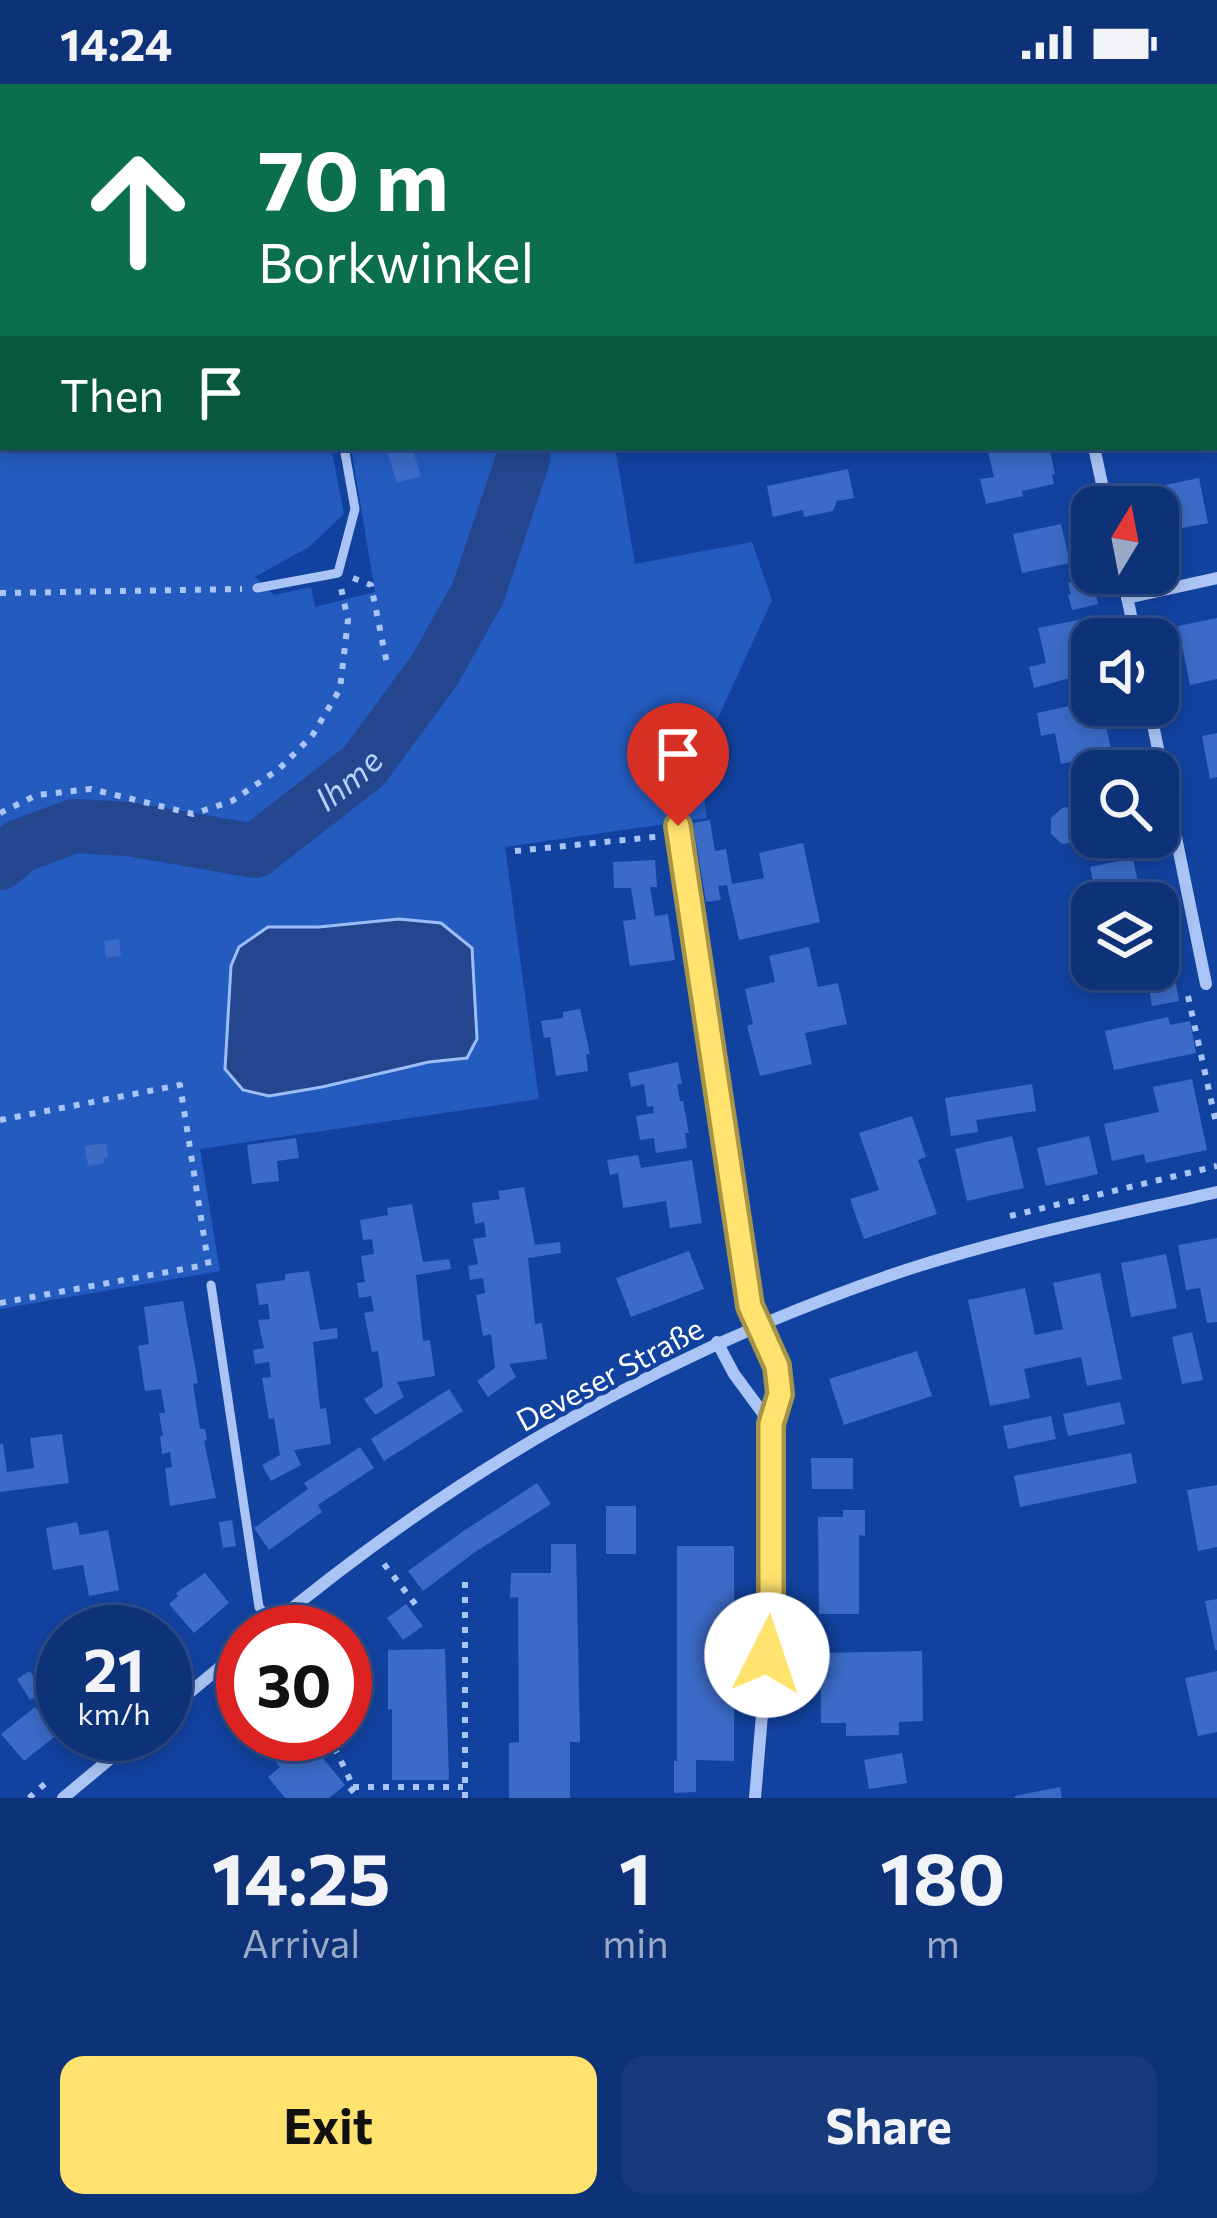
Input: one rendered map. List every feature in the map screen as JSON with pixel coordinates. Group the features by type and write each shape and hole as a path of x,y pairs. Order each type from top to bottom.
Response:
{"street":[{"path":"1095,450 1102,486"},
{"path":"1127,598 1217,578"},
{"path":"1126,594 1131,618"},
{"path":"1153,726 1206,984"},
{"path":"674,831 750,1306 777,1366 780,1394 771,1424 771,1608 754,1798"},
{"name":"Deveser Straße","path":"298,1605 474,1475 635,1381 717,1342 893,1275 1030,1235 1217,1192"},
{"path":"717,1342 771,1424"},
{"path":"192,1690 216,1670"},
{"path":"63,1798 108,1761"}],"lane":[{"path":"257,588 338,573 355,509 345,450"},
{"name":"Deveser Straße","path":"211,1285 259,1605"}],"path":[{"path":"338,573 370,585 388,669"},
{"path":"0,813 37,795 91,789 193,814 232,801 279,769 313,736 340,689 348,620 338,573"},
{"path":"0,593 257,588"},
{"path":"515,850 674,831"},
{"path":"1206,984 1188,996 1217,1127"},
{"path":"0,1120 180,1085 209,1264 0,1303"},
{"path":"371,1549 418,1609"},
{"path":"464,1798 465,1578"},
{"path":"341,1761 353,1786"},
{"path":"353,1786 464,1787"},
{"path":"343,1798 353,1786"}],"shaded area":[{"path":"0,450 332,450 344,514 309,547 255,577 274,595 311,587 315,607 375,592 351,450 515,450 472,588 429,665 448,664 486,594 533,450 616,450 635,564 752,542 772,600 699,759 707,818 505,847 539,1099 200,1149 220,1271 0,1309","holes":["369,924 472,993 476,1017 467,1058 225,1069 231,966 319,927"]},
{"path":"399,919 441,923 472,948 477,1039 467,1058 269,1096 243,1090 225,1069 231,966 239,947 268,927"}],"building":[{"path":"387,450 413,450 421,476 397,483"},
{"path":"988,450 1050,450 1054,484 986,504 980,479 994,477"},
{"path":"848,469 854,498 837,501 833,511 804,517 803,510 773,517 767,486"},
{"path":"1199,478 1208,523 1179,529 1179,486 1160,486"},
{"path":"1061,524 1070,563 1022,573 1013,534"},
{"path":"1096,594 1098,604 1072,610 1068,595"},
{"path":"1217,618 1217,679 1190,685 1179,626"},
{"path":"1071,621 1071,678 1034,688 1029,667 1046,663 1038,628"},
{"path":"1071,706 1071,726 1106,726 1111,750 1071,750 1071,762 1061,764 1055,733 1041,736 1037,713"},
{"path":"1217,733 1217,777 1210,779 1202,736"},
{"path":"1071,806 1071,842 1062,844 1051,834 1051,818"},
{"path":"710,820 715,851 726,849 732,884 764,878 759,853 803,843 820,922 739,940 727,885 718,886 721,900 706,902 693,823"},
{"path":"1133,858 1138,882 1093,882 1090,867"},
{"path":"655,860 657,887 650,887 655,916 668,914 675,960 630,966 623,921 636,919 631,888 614,888 613,862"},
{"path":"119,939 121,956 106,958 104,941"},
{"path":"809,947 818,987 838,983 847,1024 805,1033 812,1064 760,1076 747,1026 753,1024 745,989 775,982 769,956"},
{"path":"1149,990 1177,990 1179,1001 1152,1006"},
{"path":"580,1009 590,1054 586,1054 588,1071 556,1076 550,1037 544,1038 541,1021 563,1018 563,1012"},
{"path":"1168,1017 1170,1025 1190,1021 1196,1053 1114,1070 1105,1031"},
{"path":"678,1062 687,1148 656,1153 654,1138 640,1140 636,1116 654,1113 653,1106 647,1107 644,1084 631,1087 628,1073"},
{"path":"1192,1079 1207,1150 1146,1163 1144,1154 1112,1161 1104,1124 1159,1112 1153,1087"},
{"path":"1032,1084 1036,1111 976,1120 978,1132 951,1136 945,1098"},
{"path":"912,1116 926,1157 918,1160 937,1214 864,1239 850,1199 879,1190 859,1133"},
{"path":"1012,1136 1024,1188 967,1201 955,1149"},
{"path":"1089,1136 1098,1174 1046,1186 1037,1148"},
{"path":"296,1138 299,1158 277,1161 279,1181 252,1184 247,1145"},
{"path":"106,1143 104,1163 88,1166 85,1146"},
{"path":"638,1155 641,1168 692,1160 702,1223 670,1228 666,1201 623,1208 618,1173 610,1175 607,1160"},
{"path":"524,1187 535,1245 560,1242 561,1253 528,1258 535,1324 542,1323 547,1359 509,1364 516,1377 488,1397 477,1381 495,1368 491,1334 483,1336 476,1295 485,1293 483,1278 470,1280 468,1266 478,1264 473,1239 486,1237 484,1222 475,1224 472,1203 500,1199 498,1191"},
{"path":"412,1204 423,1262 449,1259 451,1269 416,1275 423,1341 430,1340 435,1376 397,1382 404,1397 375,1415 364,1399 383,1387 378,1351 372,1352 364,1313 374,1311 371,1296 359,1298 357,1283 365,1282 361,1256 374,1254 372,1239 363,1240 360,1220"},
{"path":"1217,1238 1217,1322 1207,1323 1200,1288 1186,1290 1178,1245"},
{"path":"689,1251 704,1289 631,1317 616,1278"},
{"path":"1166,1254 1177,1308 1131,1317 1121,1263"},
{"path":"309,1271 320,1330 337,1328 338,1338 313,1342 320,1409 326,1408 331,1444 294,1450 301,1465 271,1481 262,1465 280,1455 262,1378 271,1377 269,1362 255,1364 253,1350 264,1348 258,1320 270,1319 268,1304 259,1305 256,1284"},
{"path":"1100,1273 1122,1379 1087,1386 1081,1357 1024,1369 1030,1398 990,1406 968,1300 1025,1288 1035,1335 1063,1329 1053,1283"},
{"path":"183,1301 198,1383 193,1384 200,1429 205,1429 216,1498 170,1506 165,1468 172,1467 170,1452 162,1454 159,1413 165,1413 161,1389 145,1391 138,1346 149,1344 144,1307"},
{"path":"1192,1332 1203,1380 1182,1384 1172,1337"},
{"path":"917,1351 932,1396 844,1425 829,1379"},
{"path":"449,1389 463,1411 384,1461 371,1439"},
{"path":"1120,1402 1125,1424 1068,1436 1063,1414"},
{"path":"1051,1416 1056,1439 1008,1449 1003,1426"},
{"path":"62,1434 69,1483 0,1492 0,1444 7,1472 34,1468 30,1438"},
{"path":"360,1447 374,1468 318,1505 322,1512 269,1550 254,1528 308,1489 304,1483"},
{"path":"1131,1453 1137,1483 1020,1507 1014,1476"},
{"path":"811,1458 853,1458 853,1489 812,1489"},
{"path":"537,1483 551,1504 423,1591 408,1571"},
{"path":"1217,1485 1217,1547 1198,1551 1187,1490"},
{"path":"606,1506 636,1506 636,1554 606,1554"},
{"path":"843,1510 865,1510 865,1536 859,1535 859,1614 819,1614 818,1517 843,1517"},
{"path":"232,1520 236,1546 223,1548 219,1522"},
{"path":"77,1522 80,1535 108,1530 119,1590 89,1596 83,1565 53,1570 46,1528"},
{"path":"551,1544 576,1544 580,1742 570,1742 570,1798 509,1798 509,1743 519,1742 518,1597 510,1598 511,1573 551,1573"},
{"path":"677,1546 734,1546 734,1761 696,1760 696,1792 674,1793 677,1761"},
{"path":"205,1573 229,1603 216,1605 216,1614 194,1633 192,1605 169,1604 176,1593"},
{"path":"1217,1599 1217,1650 1215,1650 1205,1601"},
{"path":"406,1604 423,1626 403,1640 387,1618"},
{"path":"445,1649 449,1780 392,1780 388,1650"},
{"path":"922,1651 923,1721 899,1722 899,1735 846,1736 846,1723 821,1723 820,1653"},
{"path":"30,1671 36,1681 36,1696 30,1700 17,1679"},
{"path":"1217,1671 1217,1732 1198,1736 1185,1678"},
{"path":"36,1708 36,1751 24,1761 1,1734"},
{"path":"902,1753 907,1783 869,1789 864,1760"},
{"path":"275,1761 325,1761 345,1785 329,1798 285,1798 268,1777 280,1767"},
{"path":"1060,1787 1062,1798 1015,1798 1015,1796"}],"waterway":[{"name":"Ihme","path":"0,863 20,846 74,826 128,829 255,851 364,766 434,671 478,593 524,450"}],"route":[{"path":"678,826 750,1306 777,1366 780,1394 771,1424 767,1655"}]}
